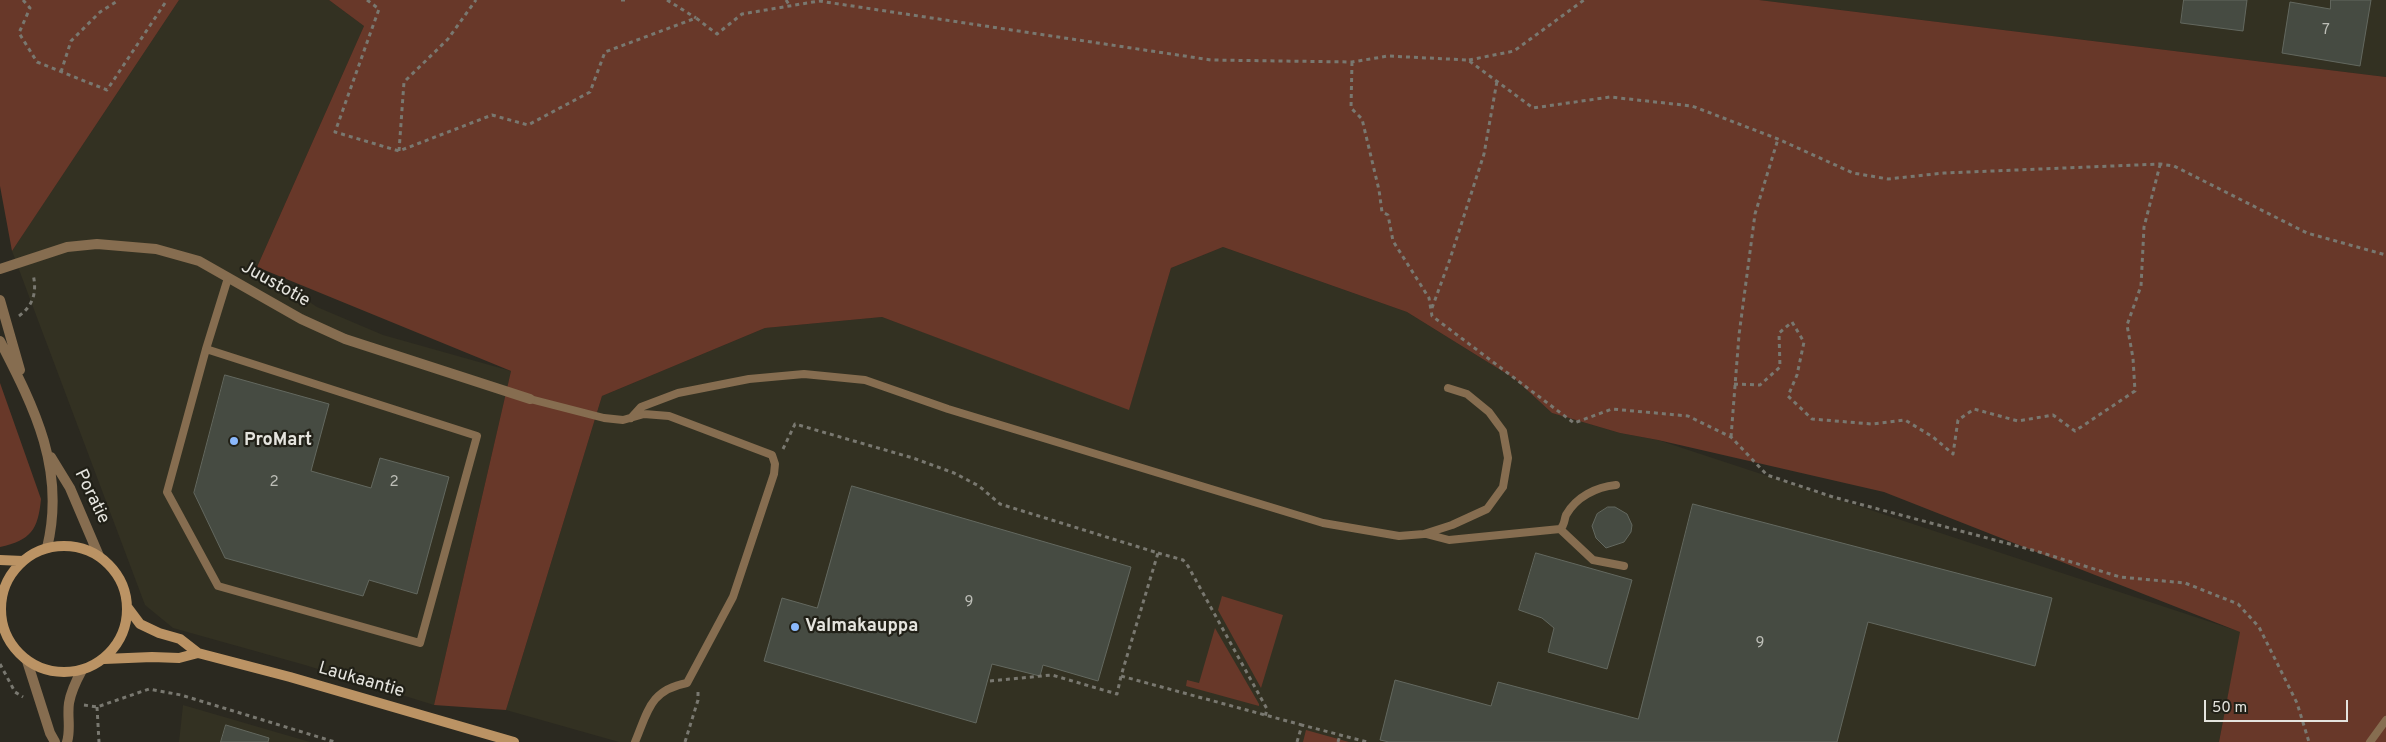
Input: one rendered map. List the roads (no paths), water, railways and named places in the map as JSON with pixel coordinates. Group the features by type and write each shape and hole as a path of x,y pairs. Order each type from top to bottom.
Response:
{"main road":[{"path":"65,546 83,548 99,556 114,570 121,582 128,608 125,627 117,645 104,659 82,670 54,672 28,661 16,650 7,636 2,621 0,604 8,580 23,561 47,548 65,546"},
{"path":"0,560 23,561"},
{"name":"Laukaantie","path":"128,608 140,624 159,633 180,639 198,653 290,677 514,742"},
{"name":"Laukaantie","path":"104,659 179,658 198,653"}],"street":[{"name":"Juustotie","path":"0,269 67,247 97,244 146,248 199,261 301,319 346,339 530,399"},
{"name":"Poratie","path":"0,300 24,388"},
{"name":"Poratie","path":"0,341 24,388 49,454 70,488 99,556"},
{"name":"Poratie","path":"47,548 53,516 53,489 49,454"},
{"path":"28,661 50,733 55,742"},
{"path":"67,742 69,733 69,703 73,686 82,670"}],"lane":[{"path":"206,349 477,436 420,642 218,586 167,492 206,349 228,278"},
{"path":"631,418 641,407 678,393 749,379 804,374 865,380 948,409 1323,523 1399,536 1424,534 1452,525 1487,509 1503,486 1508,458 1503,431 1488,412 1467,394 1448,388"},
{"path":"530,399 604,418 623,420 644,414 669,416 772,455 775,467 733,597 687,684 670,687 652,702 635,742"},
{"path":"1424,534 1449,540 1560,529 1563,527 1568,512 1577,501 1591,492 1616,485"},
{"path":"1560,529 1593,560 1605,564 1624,566"},
{"path":"2370,742 2386,720"}],"place":[{"name":"ProMart","path":"234,441"},
{"name":"Valmakauppa","path":"795,627"}]}
